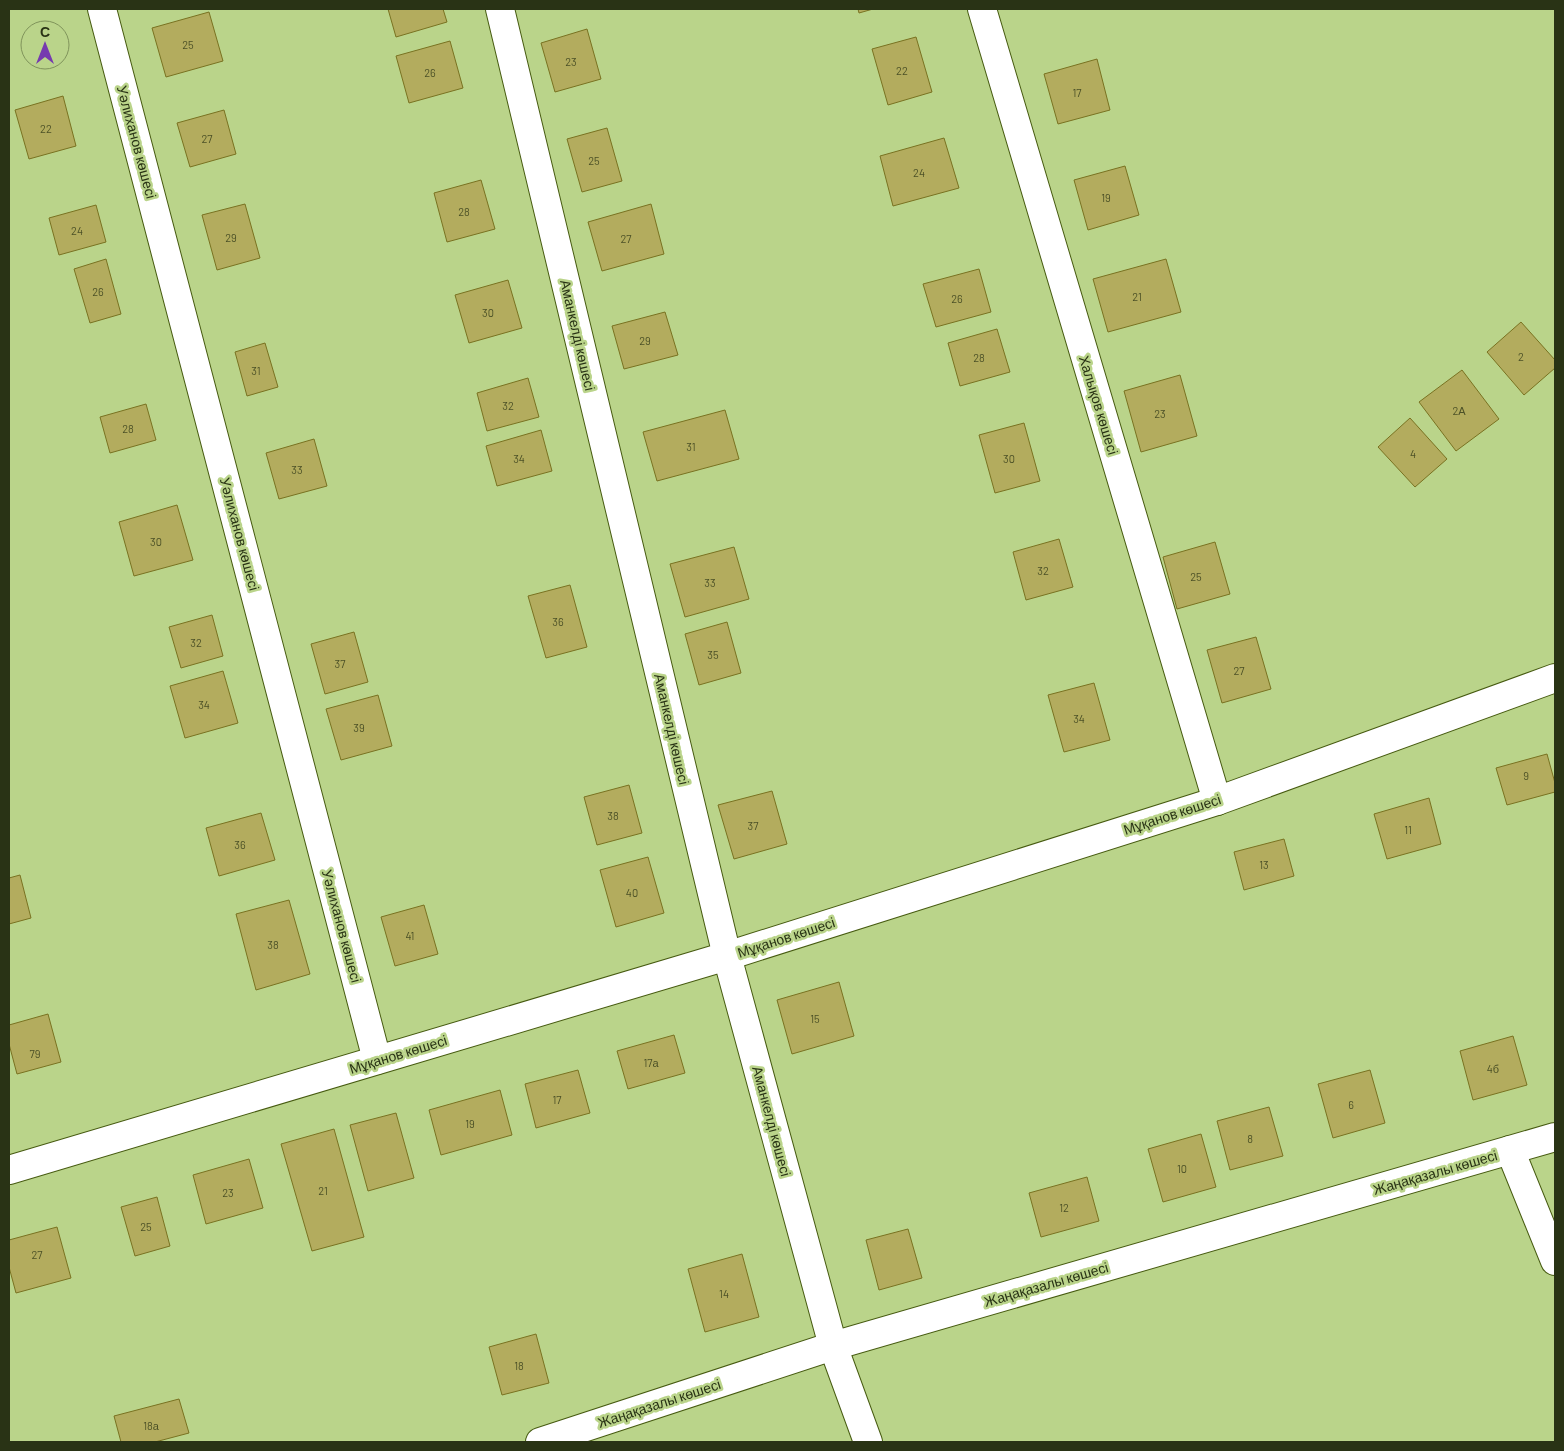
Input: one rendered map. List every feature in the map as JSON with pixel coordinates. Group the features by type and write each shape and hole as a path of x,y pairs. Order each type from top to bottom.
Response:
{"street":[{"name":"Уәлиханов көшесі","path":"102,9 377,1060"},
{"name":"Аманкелді көшесі","path":"500,9 727,956 832,1346 868,1442"},
{"name":"Халықов көшесі","path":"982,9 1217,801"},
{"name":"Мұқанов көшесі","path":"9,1170 727,956 1217,801 1555,678"},
{"name":"Жаңақазалы көшесі","path":"540,1442 832,1346 1555,1137"},
{"path":"1510,1150 1555,1261"}],"building":[{"path":"388,9 443,9 447,22 396,37"},
{"path":"858,9 873,9 859,13"},
{"path":"209,12 223,61 166,77 152,28"},
{"path":"587,29 601,79 555,92 541,43"},
{"path":"916,37 932,92 888,105 872,49"},
{"path":"450,41 463,88 409,103 396,56"},
{"path":"1097,59 1110,110 1058,124 1044,74"},
{"path":"63,96 76,146 29,159 15,110"},
{"path":"224,110 236,154 190,167 177,123"},
{"path":"607,128 622,181 582,192 567,139"},
{"path":"944,138 959,188 893,206 880,156"},
{"path":"1125,166 1139,215 1088,230 1074,180"},
{"path":"481,180 495,229 447,242 434,193"},
{"path":"245,204 260,258 217,270 202,215"},
{"path":"651,204 664,254 602,271 588,222"},
{"path":"96,205 106,242 59,255 49,218"},
{"path":"106,259 121,314 90,323 74,269"},
{"path":"1166,259 1181,312 1108,332 1093,279"},
{"path":"979,269 991,312 936,327 923,284"},
{"path":"508,280 522,328 469,343 455,295"},
{"path":"665,312 678,355 624,369 612,326"},
{"path":"1521,322 1555,360 1555,368 1524,395 1487,352"},
{"path":"997,329 1010,372 960,386 948,343"},
{"path":"265,343 278,387 247,396 235,352"},
{"path":"1462,370 1499,419 1456,451 1419,402"},
{"path":"1180,375 1197,436 1141,452 1124,391"},
{"path":"528,378 539,417 487,431 477,393"},
{"path":"146,404 156,440 110,453 100,417"},
{"path":"725,410 739,459 657,481 643,432"},
{"path":"1410,418 1447,459 1415,487 1378,447"},
{"path":"1024,423 1040,481 995,493 979,435"},
{"path":"541,430 552,471 497,486 486,446"},
{"path":"314,439 327,486 279,499 266,453"},
{"path":"177,505 193,560 134,576 119,522"},
{"path":"1059,539 1073,587 1026,600 1013,552"},
{"path":"1215,542 1230,594 1177,609 1163,557"},
{"path":"734,547 749,599 685,617 670,564"},
{"path":"570,585 587,647 546,658 528,596"},
{"path":"212,615 223,656 181,668 169,627"},
{"path":"727,622 741,673 699,685 685,634"},
{"path":"354,632 368,682 325,694 311,644"},
{"path":"1256,637 1271,689 1222,703 1207,650"},
{"path":"223,671 238,723 185,738 170,686"},
{"path":"1094,683 1110,740 1064,752 1048,695"},
{"path":"378,695 392,746 341,760 326,709"},
{"path":"1547,754 1555,783 1555,792 1507,805 1496,768"},
{"path":"629,785 642,833 597,845 584,797"},
{"path":"772,791 787,844 734,859 718,805"},
{"path":"1429,798 1441,844 1387,859 1374,814"},
{"path":"261,813 275,860 219,876 206,828"},
{"path":"1284,839 1294,876 1244,890 1234,852"},
{"path":"648,857 664,913 616,927 600,870"},
{"path":"20,875 31,918 9,924 9,878"},
{"path":"289,900 310,974 256,990 236,914"},
{"path":"424,905 438,954 395,966 381,917"},
{"path":"839,982 854,1036 792,1054 777,1000"},
{"path":"48,1014 61,1062 17,1074 9,1044 9,1025"},
{"path":"674,1035 685,1073 628,1089 617,1051"},
{"path":"1513,1036 1527,1085 1473,1100 1460,1051"},
{"path":"578,1070 590,1113 536,1128 525,1084"},
{"path":"1370,1070 1385,1123 1333,1138 1318,1084"},
{"path":"500,1090 512,1135 441,1155 429,1110"},
{"path":"1269,1107 1283,1156 1230,1170 1217,1121"},
{"path":"396,1113 414,1178 368,1191 350,1125"},
{"path":"334,1129 364,1237 312,1251 281,1144"},
{"path":"1201,1134 1216,1187 1163,1202 1148,1149"},
{"path":"249,1159 263,1208 206,1224 193,1175"},
{"path":"1087,1177 1099,1221 1041,1237 1029,1193"},
{"path":"157,1197 170,1246 135,1256 121,1207"},
{"path":"57,1227 71,1278 16,1293 9,1267 9,1240"},
{"path":"908,1229 922,1278 879,1290 866,1240"},
{"path":"742,1254 759,1317 705,1332 688,1269"},
{"path":"536,1334 549,1383 502,1395 489,1347"},
{"path":"179,1399 189,1433 155,1442 121,1442 114,1416"}]}
